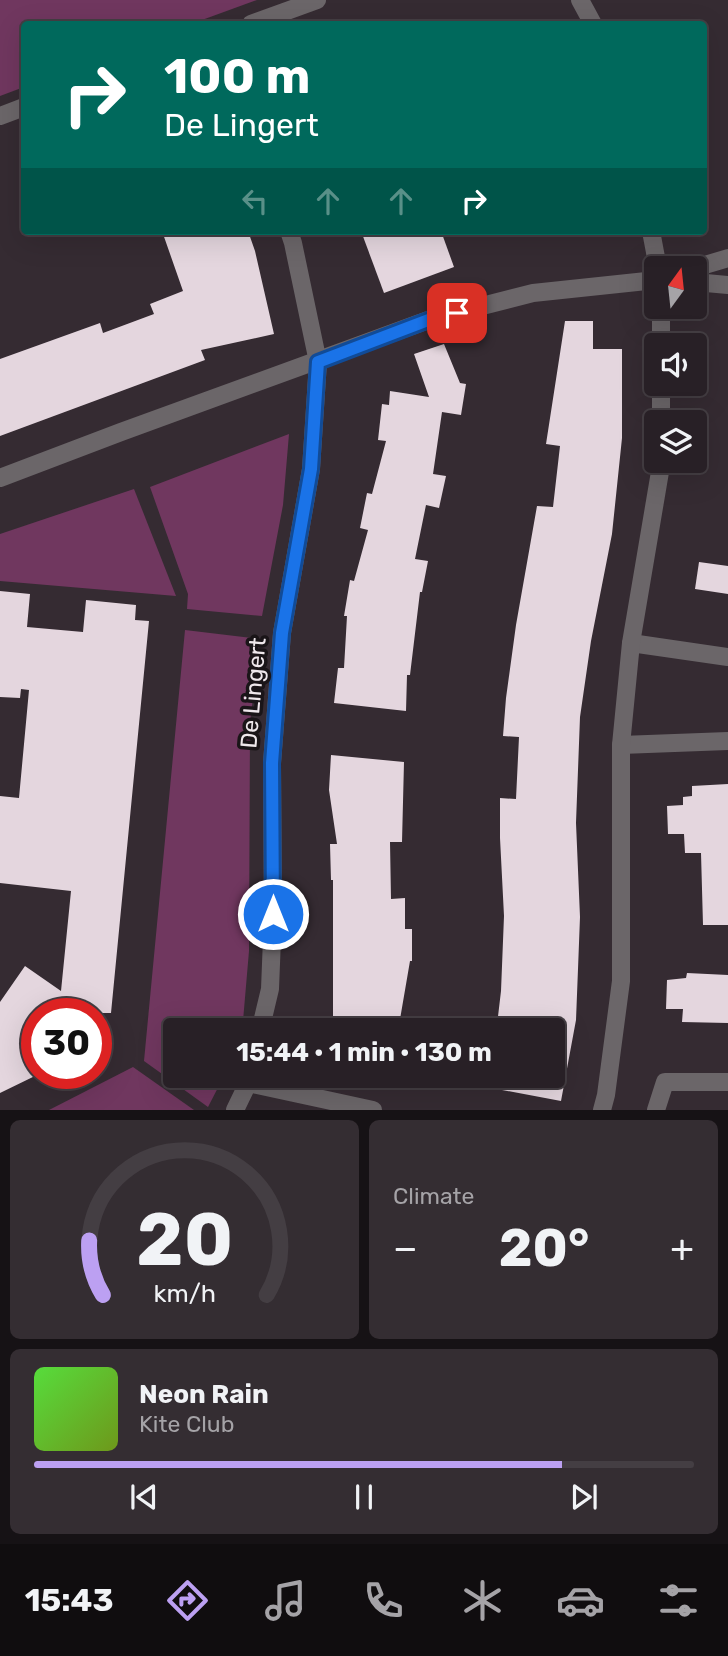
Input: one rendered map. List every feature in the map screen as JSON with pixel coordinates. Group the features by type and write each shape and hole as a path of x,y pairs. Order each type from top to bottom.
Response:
{"street":[{"path":"259,21 317,0"},
{"path":"580,0 591,21"},
{"path":"0,116 21,108"},
{"name":"De Lingert","path":"263,1018 270,989 273,914 272,763 282,633 311,469 318,362 290,235"},
{"path":"652,235 656,256"},
{"path":"707,264 728,258"},
{"path":"0,478 431,319 533,293 644,281"},
{"path":"707,283 728,285"},
{"path":"602,1110 621,981 621,745 631,643 660,473"},
{"path":"631,643 728,657"},
{"path":"621,745 728,741"},
{"path":"656,1110 665,1082 728,1082"},
{"path":"235,1110 245,1088"},
{"path":"282,1088 373,1110"}],"shaded area":[{"path":"0,0 257,0 199,21 21,21 21,88 0,96"},
{"path":"289,434 283,505 262,616 187,609 188,594 150,487"},
{"path":"134,489 176,596 0,581 0,534"},
{"path":"185,630 260,639 250,723 249,951 243,1018 163,1018 163,1075 144,1061"},
{"path":"133,1067 194,1110 49,1110 90,1089 112,1089 112,1078"},
{"path":"182,1088 218,1088 208,1107"}],"building":[{"path":"163,235 249,235 274,334 201,350 205,360 0,436 0,359 100,323 103,333 154,314 150,304 183,291"},
{"path":"362,235 442,235 454,267 384,293"},
{"path":"565,321 593,321 593,349 622,349 622,438 612,534 591,641 580,717 576,823 580,917 576,1020 565,1079 565,1018 498,1018 504,916 500,798 516,799 519,737 503,736 506,698 537,506 553,507 560,446 546,444"},
{"path":"444,344 460,383 466,384 461,415 442,412 433,474 446,476 439,508 426,505 415,559 428,561 420,592 410,675 407,675 406,711 334,703 338,668 344,668 347,616 344,616 350,580 354,581 368,530 360,528 367,493 372,494 386,441 378,440 382,404 389,405 390,391 429,397 414,354"},
{"path":"699,562 728,566 728,594 695,589"},
{"path":"0,591 30,594 27,627 83,632 86,600 136,605 135,620 149,621 112,1003 112,998 21,998 21,1083 0,1093 0,1002 25,966 61,991 71,891 0,883 0,796 19,798 29,690 21,689 20,698 0,697"},
{"path":"331,755 404,762 402,842 390,842 391,899 405,898 405,929 412,929 412,961 400,1018 333,1018 333,880 330,844 337,844 329,790"},
{"path":"728,784 728,925 703,925 701,853 685,853 684,834 668,834 667,806 683,805 683,797 692,796 692,786"},
{"path":"687,973 728,975 728,1023 682,1022 683,1009 666,1009 667,980 686,978"},
{"path":"502,1088 563,1088 561,1101"}],"route":[{"path":"273,914 272,763 282,633 311,469 318,362 431,319 457,313"}]}
